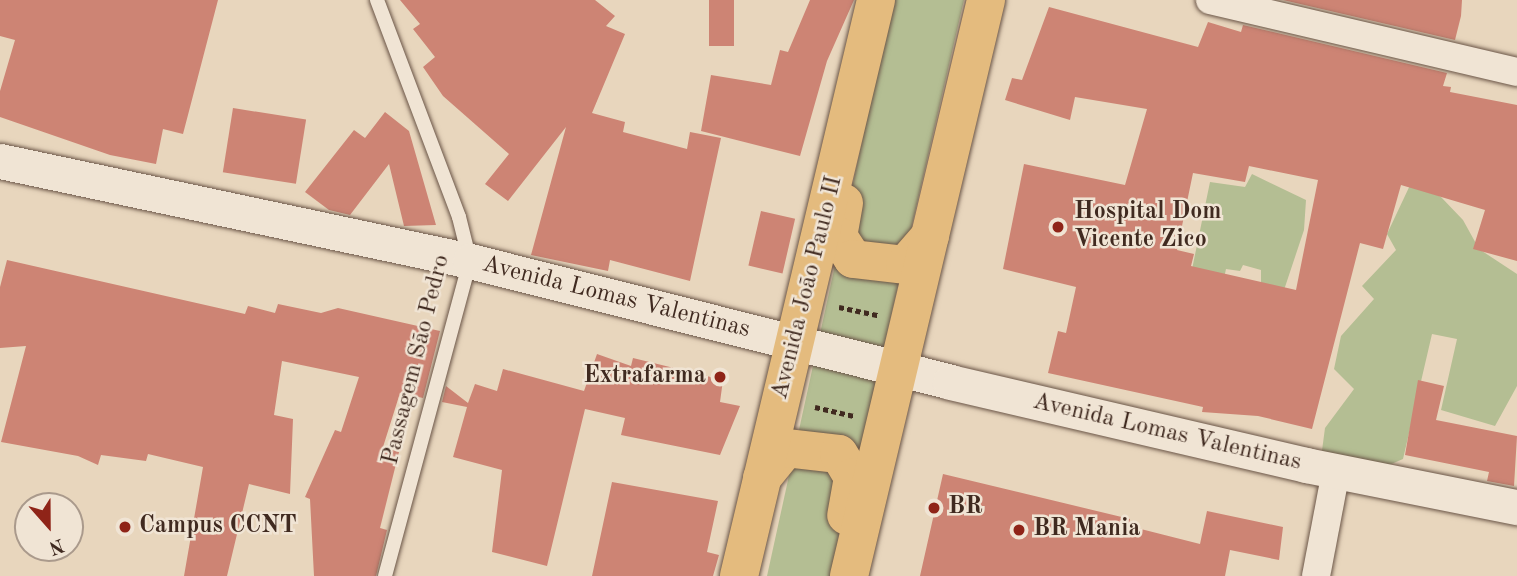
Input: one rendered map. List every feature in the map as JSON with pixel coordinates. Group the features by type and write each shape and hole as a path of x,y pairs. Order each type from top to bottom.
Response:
{"main road":[{"name":"Avenida João Paulo II","path":"739,576 781,400 798,342 877,0"},
{"path":"852,565 986,0"},
{"path":"840,157 848,181 838,236 853,259 905,265 930,236"},
{"path":"761,480 786,448 839,454 853,477 844,532 852,565"}],"street":[{"path":"1210,0 1517,72"},
{"name":"Avenida Lomas Valentinas","path":"0,161 470,261 897,369 1336,471 1517,507"},
{"path":"1316,576 1336,471"}],"lane":[{"name":"Passagem São Pedro","path":"377,0 459,217 470,261 385,576"}],"path":[{"path":"806,300 910,322"},
{"path":"781,400 886,423"}],"green space":[{"path":"893,0 964,0 831,576 767,576"},
{"path":"1252,174 1306,200 1304,230 1284,290 1261,286 1261,270 1243,265 1240,271 1226,269 1217,311 1190,279 1210,182 1245,187"},
{"path":"1412,181 1441,197 1463,220 1479,249 1517,274 1517,386 1495,426 1441,410 1457,339 1432,334 1403,459 1382,468 1321,458 1325,428 1354,389 1334,369 1341,336 1374,299 1362,286 1396,250 1387,234"}],"building":[{"path":"0,0 218,0 183,134 163,129 156,164 110,155 0,117 0,91 15,40 0,36"},
{"path":"400,0 595,0 615,16 606,26 625,34 592,113 625,122 623,132 687,149 690,132 721,138 690,281 610,260 608,271 531,255 566,127 508,201 485,184 509,154 443,96 423,67 435,57 413,29 420,24"},
{"path":"709,0 734,0 734,46 709,46"},
{"path":"810,0 854,0 827,61 800,156 701,131 711,75 771,85 780,50 788,52"},
{"path":"1283,0 1462,0 1455,40"},
{"path":"1049,7 1198,47 1208,22 1241,32 1243,25 1447,73 1443,86 1451,87 1450,92 1517,105 1517,261 1473,249 1485,210 1401,185 1383,249 1360,243 1312,429 1258,416 1202,412 1203,407 1048,373 1058,331 1066,333 1076,287 1003,269 1024,164 1125,185 1147,109 1075,97 1070,120 1005,100 1012,78 1022,80","holes":["1249,166 1318,180 1296,290 1191,266 1194,254 1177,250 1193,173 1245,182"]},
{"path":"233,108 306,120 296,184 223,172"},
{"path":"385,112 409,131 436,225 404,226 389,164 350,215 329,210 305,192 354,130 365,138"},
{"path":"761,211 795,219 783,273 748,266"},
{"path":"7,260 245,314 248,306 275,313 278,304 321,313 338,308 440,331 423,398 400,393 383,447 399,452 380,528 387,530 376,576 314,576 310,499 305,497 335,430 341,432 359,377 282,361 274,415 293,419 290,494 249,484 227,576 184,576 203,467 148,454 146,461 101,455 98,465 78,456 1,442 26,346 0,348 0,287"},
{"path":"597,354 631,366 633,358 723,380 720,402 740,406 720,455 621,435 625,418 585,409 547,566 492,552 502,470 453,457 467,407 442,402 446,386 468,403 475,384 497,391 503,369 584,391"},
{"path":"1418,380 1444,386 1436,420 1517,436 1514,486 1487,481 1489,472 1405,455"},
{"path":"943,474 1130,519 1129,526 1200,544 1207,511 1283,527 1279,560 1230,550 1225,576 920,576"},
{"path":"612,482 718,501 707,552 719,555 713,576 592,576"}],"place":[{"name":"Hospital Dom Vicente Zico","path":"1058,227"},
{"name":"Extrafarma","path":"720,377"},
{"name":"BR","path":"934,508"},
{"name":"Campus CCNT","path":"125,527"},
{"name":"BR Mania","path":"1019,530"}]}
